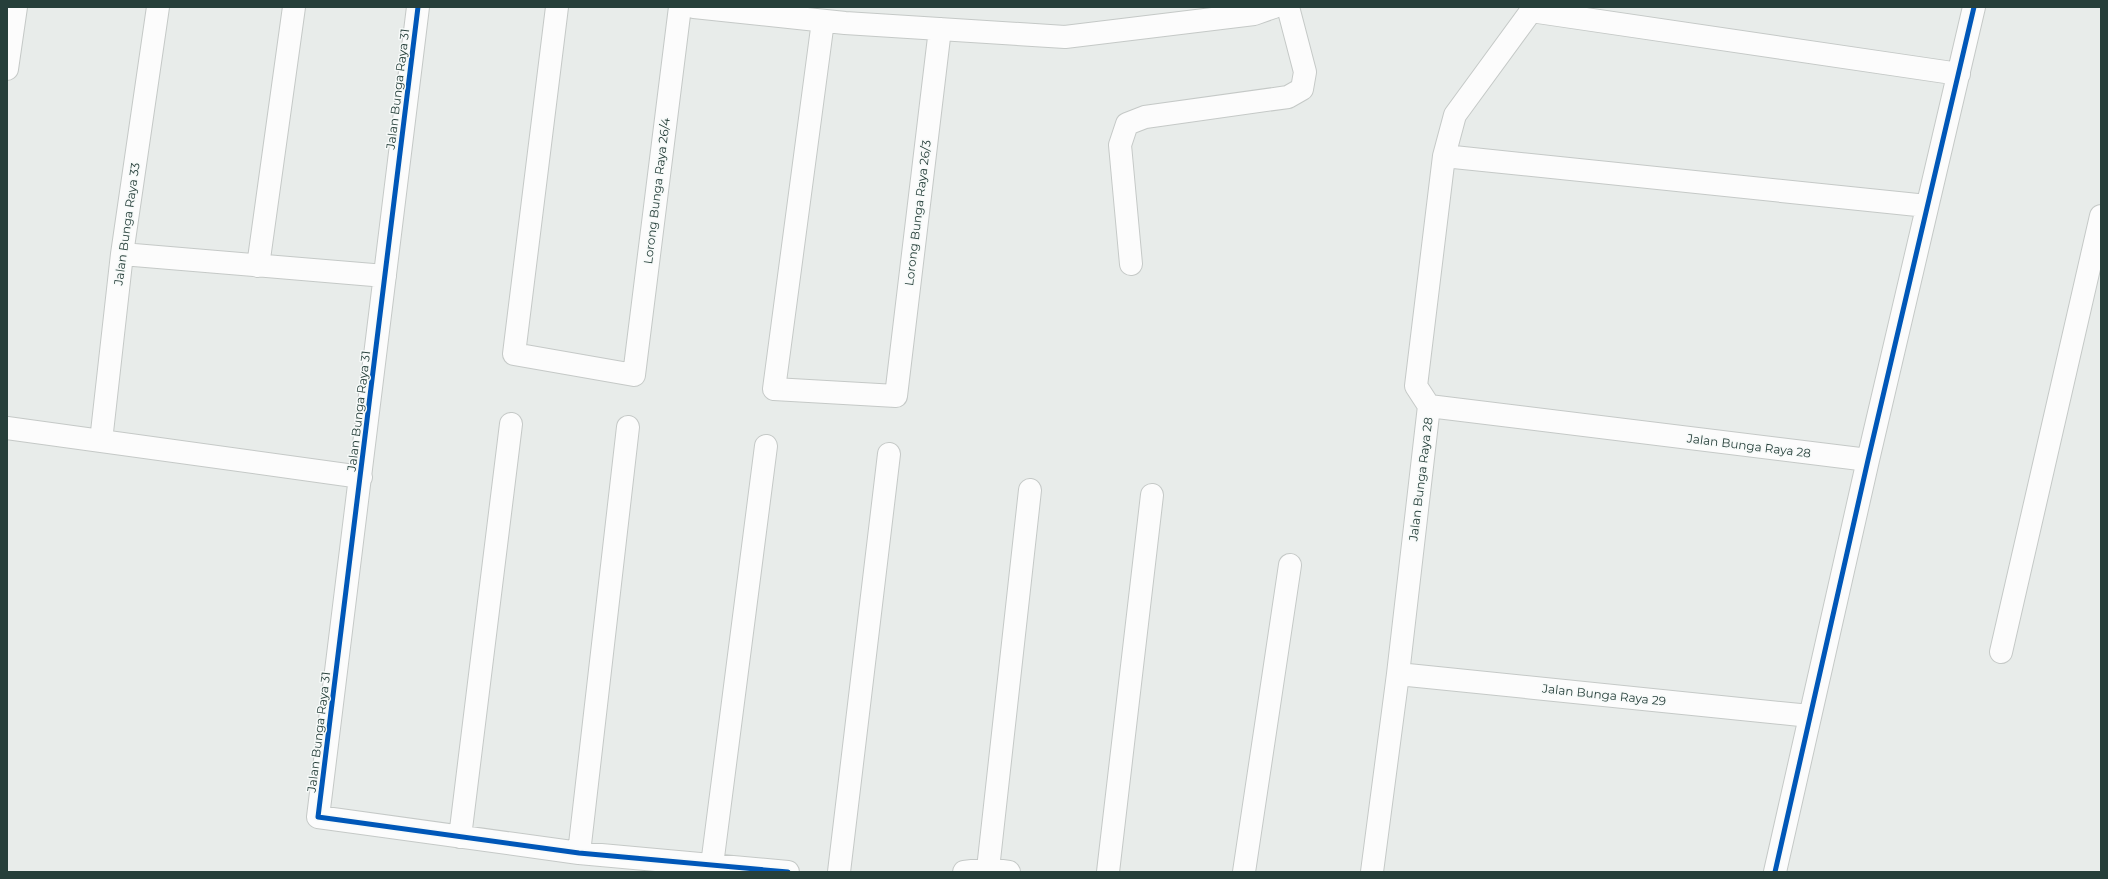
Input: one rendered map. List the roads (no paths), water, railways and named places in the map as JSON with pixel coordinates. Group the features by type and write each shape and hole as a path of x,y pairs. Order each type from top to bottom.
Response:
{"street":[{"path":"7,69 16,7"},
{"name":"Jalan Bunga Raya 33","path":"101,441 122,254 158,7"},
{"path":"258,266 294,7"},
{"name":"Jalan Bunga Raya 31","path":"418,7 318,817 460,837"},
{"name":"Lorong Bunga Raya 26/4","path":"558,7 514,354 634,375 680,7"},
{"path":"694,7 823,21 1065,37 1207,13 1254,14 1274,7"},
{"path":"1132,264 1120,144 1128,124 1145,117 1288,97 1302,89 1305,72 1288,7"},
{"path":"1775,872 1868,460 1974,7"},
{"path":"1429,406 1416,386 1444,156 1455,115 1532,9 1959,74"},
{"name":"Lorong Bunga Raya 26/3","path":"823,21 774,389 896,396 940,29"},
{"path":"1444,156 1927,206"},
{"path":"2001,652 2101,216"},
{"path":"122,254 385,276"},
{"name":"Jalan Bunga Raya 28","path":"1372,872 1398,674 1429,406 1868,460"},
{"path":"511,424 460,837 579,853 788,872"},
{"path":"579,853 628,427"},
{"path":"7,428 361,477"},
{"path":"712,865 766,446"},
{"path":"839,872 889,454"},
{"path":"988,869 1030,490"},
{"path":"1108,872 1152,495"},
{"path":"1244,872 1290,565"},
{"name":"Jalan Bunga Raya 29","path":"1398,674 1810,716"},
{"path":"964,872 988,869 1009,872"}]}
